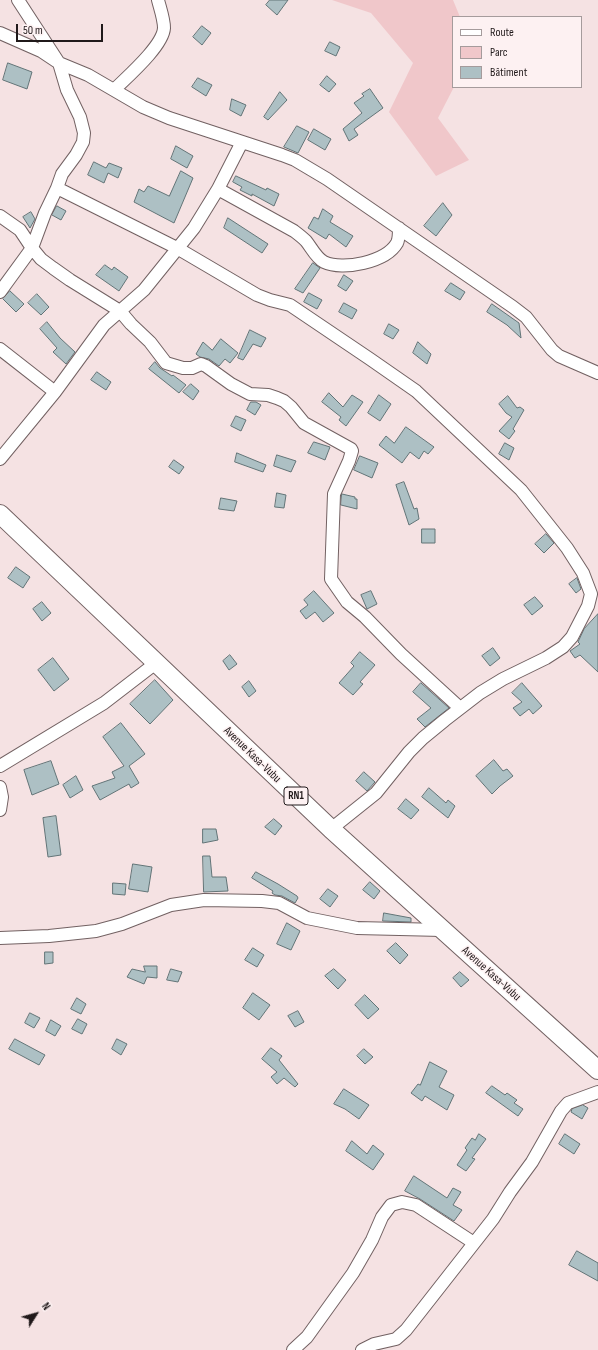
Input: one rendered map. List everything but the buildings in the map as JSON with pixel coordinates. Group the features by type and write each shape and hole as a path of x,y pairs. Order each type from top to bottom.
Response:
{"highway":[{"name":"Avenue Kasa-Vubu","path":"0,514 331,829 598,1070"}],"street":[{"path":"0,292 32,248 45,212 62,174 83,142 84,133 80,117 67,90 59,63 18,0"},
{"path":"114,90 144,60 159,42 164,28 158,0"},
{"path":"0,33 41,51 59,63 88,75 143,107 169,118 295,160 327,179 526,317 552,350 559,356 598,373"},
{"path":"0,459 55,392 104,325 144,290 194,228 218,189 242,142"},
{"path":"57,188 178,248 257,295 290,305 416,391 521,490 567,548 583,573 594,596 572,637 563,646 546,658 503,679 480,693 460,708 418,742 376,793 331,829"},
{"path":"218,189 294,231 305,240 323,262 344,265 362,263 386,255 398,242 399,228"},
{"path":"0,216 20,230 41,259 70,280 120,311 135,329 150,342 166,362 183,368 192,368 201,364 231,384 250,394 268,395 284,401 304,423 351,449 352,451 349,460 334,494 331,544 331,579 348,602 401,654 460,708"},
{"path":"0,348 55,392"},
{"path":"0,766 104,703 156,663"},
{"path":"0,787 2,797 0,810"},
{"path":"0,938 48,936 96,931 122,924 171,905 204,900 262,901 279,903 306,918 357,928 442,930"},
{"path":"362,1350 374,1344 396,1339 401,1335 493,1219 510,1192 532,1162 561,1111 568,1103 598,1092"},
{"path":"293,1350 307,1337 353,1273 372,1240 382,1217 391,1205 402,1202 416,1205 474,1243"}],"green space":[{"path":"332,0 453,0 460,16 452,16 452,88 453,88 438,118 469,160 436,176 389,112 413,63 371,13"}]}
